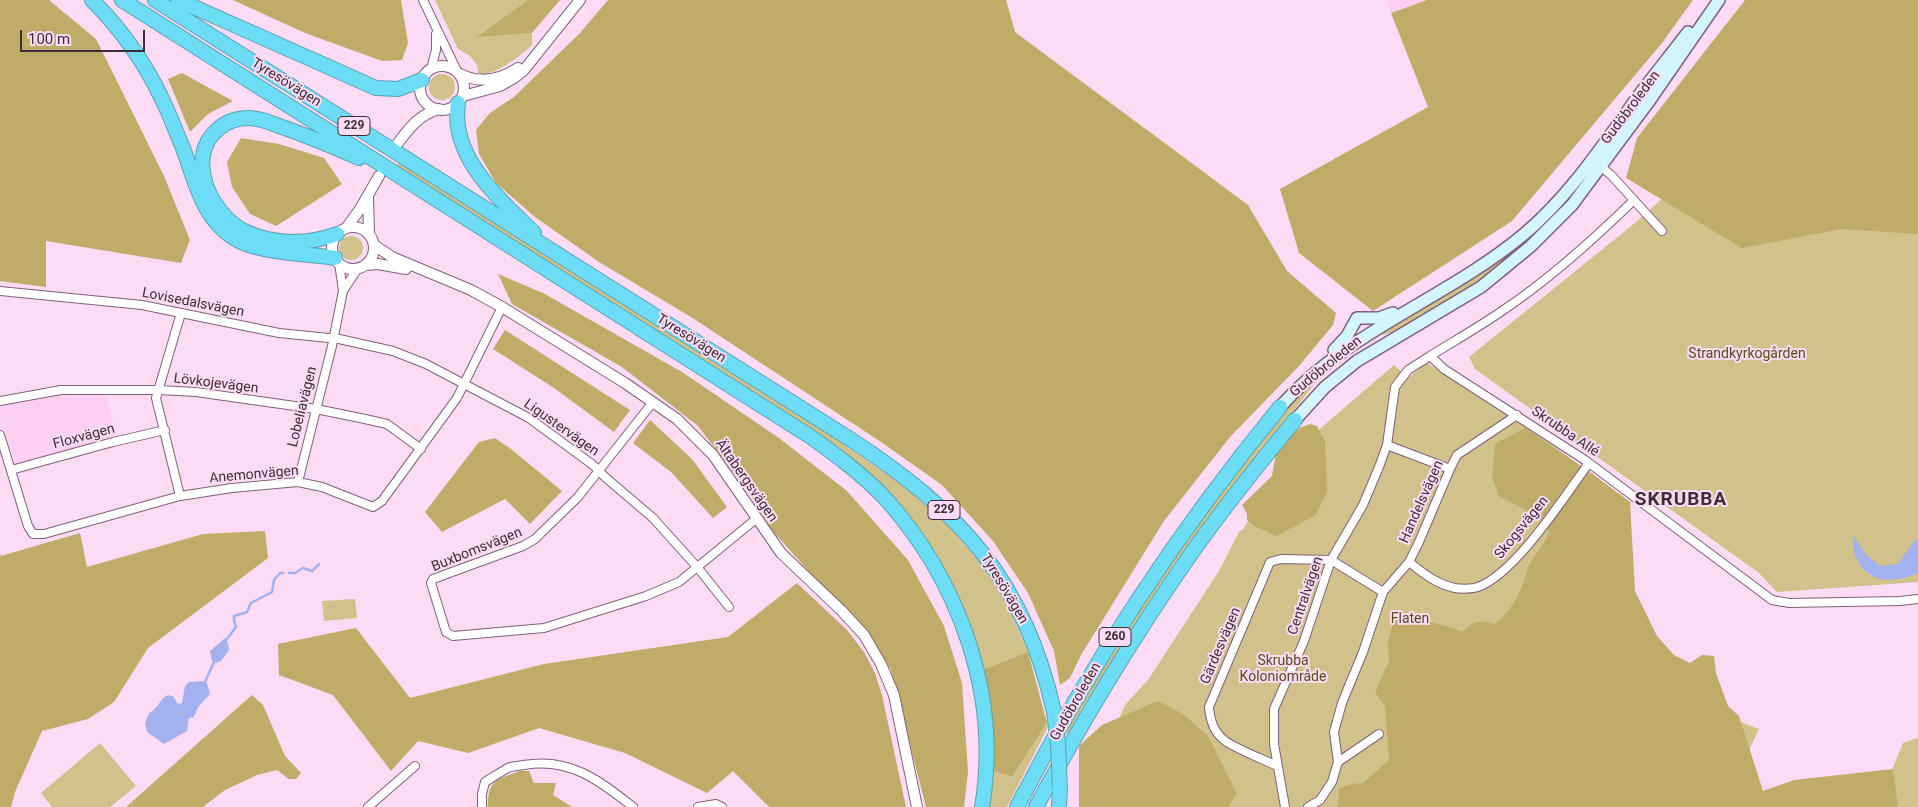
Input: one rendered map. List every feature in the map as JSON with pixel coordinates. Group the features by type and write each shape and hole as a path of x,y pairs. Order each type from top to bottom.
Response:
{"highway":[{"path":"92,0 117,29 150,76 172,123 200,197 215,222 234,238 256,247 337,260"},
{"name":"Tyresövägen","path":"122,0 811,436 882,495 905,521 935,565 966,633 975,662 984,714 986,768 982,807"},
{"name":"Tyresövägen","path":"155,0 870,452 941,507 977,545 998,574 1019,610 1041,662 1054,712 1058,743 1059,807"},
{"path":"178,0 376,88 398,89 422,80"},
{"path":"460,99 457,117 459,132 470,162 492,190 552,251"},
{"path":"342,230 308,243 283,242 257,236 232,224 221,212 205,182 202,170 203,155 213,133 239,118 260,119 331,146 400,176"},
{"name":"Gudöbroleden","path":"1017,807 1080,694 1138,601 1198,513 1280,406"},
{"name":"Gudöbroleden","path":"1036,807 1104,687 1145,621 1214,522 1295,420"}],"main road":[{"name":"Gudöbroleden","path":"1280,406 1305,380 1367,334 1487,262 1524,234 1550,208 1591,160 1640,93 1714,0"},
{"name":"Gudöbroleden","path":"1295,420 1334,379 1376,349 1446,310 1481,287 1531,246 1572,204 1602,167 1719,0"},
{"path":"1357,318 1379,318 1413,306"},
{"path":"1334,379 1364,349 1367,334 1357,318"},
{"path":"1305,380 1347,336 1357,318"}],"street":[{"path":"398,144 415,122 430,112 453,107 460,99 464,82 436,30 423,0"},
{"path":"460,99 500,86 524,70 580,0"},
{"path":"431,69 436,50 436,30"},
{"path":"415,122 420,105 422,80 431,69 439,66 449,67 475,80 497,78 511,72 531,59"},
{"path":"420,94 431,107 439,109"},
{"path":"1591,160 1602,167 1662,231"},
{"path":"362,266 350,269 343,267 332,251 332,244 368,196 378,176"},
{"path":"343,291 374,253 374,245 369,234 368,196"},
{"path":"1430,356 1503,311 1600,234 1634,200"},
{"path":"342,230 359,227 369,234"},
{"name":"Ältabergsvägen","path":"374,245 392,258 471,290 502,307 678,419 703,444 730,479 781,553 853,622 875,651 894,695 917,807"},
{"path":"333,338 343,291 337,260"},
{"name":"Ältabergsvägen","path":"362,266 389,265 431,275"},
{"name":"Lovisedalsvägen","path":"0,291 134,304 279,333 333,338"},
{"name":"Anemonvägen","path":"0,435 28,526 33,534 44,534 180,496 232,488 298,482 322,487 373,507 382,501 444,417 465,383 502,307"},
{"path":"180,496 156,398 182,313"},
{"name":"Ligustervägen","path":"333,338 392,351 426,364 465,383 544,428 599,471 653,518 730,607"},
{"name":"Lobeliavägen","path":"298,482 333,338"},
{"name":"Skrubba Allé","path":"1430,356 1444,369 1589,463 1772,600 1789,603 1918,599"},
{"name":"Centralvägen","path":"1283,807 1274,744 1274,709 1304,641 1331,560 1363,505 1387,444 1395,387 1408,370 1430,356"},
{"name":"Lövkojevägen","path":"0,401 61,390 196,392 316,409 386,424 421,449"},
{"name":"Buxbomsvägen","path":"653,402 599,471 567,508 530,543 433,578 431,583 446,632 453,636 544,628 646,596 679,582 756,519"},
{"name":"Handelsvägen","path":"1338,762 1334,732 1342,702 1363,652 1383,592 1409,562 1457,455 1517,415"},
{"name":"Floxvägen","path":"11,470 165,430"},
{"path":"1387,444 1450,469"},
{"name":"Skogsvägen","path":"1409,562 1434,581 1456,588 1476,588 1490,581 1507,568 1528,544 1589,463"},
{"name":"Gärdesvägen","path":"1277,766 1223,740 1214,728 1210,718 1209,707 1270,562 1281,559 1331,560"},
{"path":"1331,560 1383,592"},
{"path":"1308,807 1320,800 1332,782 1338,762 1379,734"},
{"path":"482,807 482,794 485,782 509,768 539,762 566,766 586,774 605,784 633,807"},
{"path":"368,807 415,766"},
{"path":"698,807 716,804 722,807"}],"shaded area":[{"path":"1386,0 1427,0 1391,13"},
{"path":"62,392 105,392 117,436 15,465 0,417 0,407"}],"green space":[{"path":"0,0 49,0 96,39 164,176 190,240 181,263 46,241 46,287 0,281"},
{"path":"233,0 401,0 408,43 402,60 382,61 305,33"},
{"path":"435,0 528,0 477,36 532,33 532,45 507,64 479,76 477,65 470,56 458,49"},
{"path":"528,0 560,0 532,33 476,37"},
{"path":"608,0 1006,0 1015,32 1248,205 1287,271 1336,313 1333,325 1299,366 1230,437 1164,521 1081,655 1070,678 1060,685 1054,651 1028,593 993,541 942,485 881,442 691,317 599,262 535,217 496,183 479,154 476,130 490,113 515,96 580,33"},
{"path":"1427,0 1693,0 1662,43 1512,221 1373,311 1299,253 1280,189 1428,107 1391,13"},
{"path":"1745,0 1918,0 1918,234 1841,229 1742,248 1626,178 1637,138"},
{"name":"Strandkyrkogården","path":"1918,0 1918,582 1777,592 1759,573 1475,369 1469,357 1635,223 1676,186"},
{"path":"182,73 233,101 208,114 190,132 168,79"},
{"path":"442,74 451,78 455,87 451,96 442,100 433,96 429,87 433,78"},
{"path":"241,138 279,144 324,158 342,184 276,226 250,214 232,187 227,162"},
{"path":"400,162 824,431 901,484 946,523 982,565 1009,608 1028,652 984,669 964,609 945,570 913,522 876,480 840,449 397,166"},
{"path":"351,236 360,239 363,248 360,257 351,260 342,257 339,248 342,239"},
{"path":"1527,241 1528,243 1481,281 1401,329 1375,336 1388,325 1471,280"},
{"path":"498,274 543,293 682,372 779,438 847,491 908,560 944,626 962,683 968,772 964,807 926,807 891,670 872,638 772,530 749,493 698,426 622,367 512,304"},
{"path":"505,330 630,410 614,432 554,388 493,349"},
{"path":"1354,349 1319,378 1174,564 1129,633 1067,736 1066,728 1124,631 1207,510 1280,415 1318,376"},
{"name":"Flaten","path":"1427,363 1515,418 1586,470 1620,597 1699,706 1759,729 1722,807 1098,807 1099,764 1125,705 1148,680 1219,571 1239,532 1244,528 1254,511 1321,428 1394,365 1408,378"},
{"path":"650,420 692,459 727,507 713,518 671,472 633,443"},
{"path":"1310,424 1317,426 1325,441 1327,492 1316,515 1276,536 1254,526 1247,520 1247,514 1242,505 1272,476 1276,453 1299,428"},
{"path":"1525,428 1630,502 1635,591 1657,636 1674,655 1690,663 1702,655 1714,656 1716,673 1728,706 1739,716 1763,791 1794,780 1893,769 1898,807 1338,807 1339,788 1363,783 1389,760 1385,706 1375,692 1389,661 1388,641 1393,623 1399,614 1411,615 1462,632 1477,622 1495,624 1505,615 1516,599 1529,566 1543,545 1549,532 1538,516 1499,496 1492,477 1495,444"},
{"path":"495,438 562,491 530,524 505,499 442,532 425,512 479,442"},
{"path":"265,531 268,558 148,648 114,702 88,719 42,731 15,792 11,807 0,807 0,553 1,556 80,533 87,567 203,534"},
{"path":"797,583 847,630 864,652 875,673 882,695 906,807 769,807 733,771 707,793 625,753 539,728 468,753 418,741 391,771 333,695 279,675 278,644 356,628 410,698 544,664 728,637"},
{"path":"355,599 357,618 324,621 322,601"},
{"path":"1028,652 1047,723 1012,777 994,771 991,716 984,669"},
{"path":"252,695 263,705 285,756 301,773 296,779 289,779 277,770 257,775 225,790 203,807 126,807"},
{"path":"1158,701 1183,714 1208,736 1237,794 1228,807 1079,807 1079,746 1102,725"},
{"path":"1047,723 1048,727 1007,807 988,807 994,761 994,771 1012,777"},
{"path":"1918,738 1918,807 1886,807 1892,770 1903,743"},
{"path":"100,743 136,786 110,807 52,807 41,793"},
{"path":"520,771 529,771 534,783 556,783 553,795 572,807 488,807 489,791 495,782"}],"water":[{"path":"1853,535 1866,555 1880,566 1898,564 1914,541 1918,539 1918,573 1909,577 1890,580 1873,576 1866,572 1855,555"},
{"path":"225,638 227,639 229,650 221,661 215,663 212,661 210,651"},
{"path":"202,681 207,683 210,694 198,707 194,717 189,718 187,731 164,744 147,732 145,723 149,713 163,699 168,695 174,697 177,703 180,704 182,703 185,686 189,682"}],"waterway":[{"path":"289,573 295,573 303,568 312,571 319,564"},
{"path":"227,639 236,627 234,616 247,612 251,603 272,592 274,580 280,573 283,573"},
{"path":"205,682 214,662"}],"district":[{"name":"SKRUBBA","path":"1681,500"}],"park label":[{"name":"Skrubba Koloniområde","path":"1283,670"}]}
